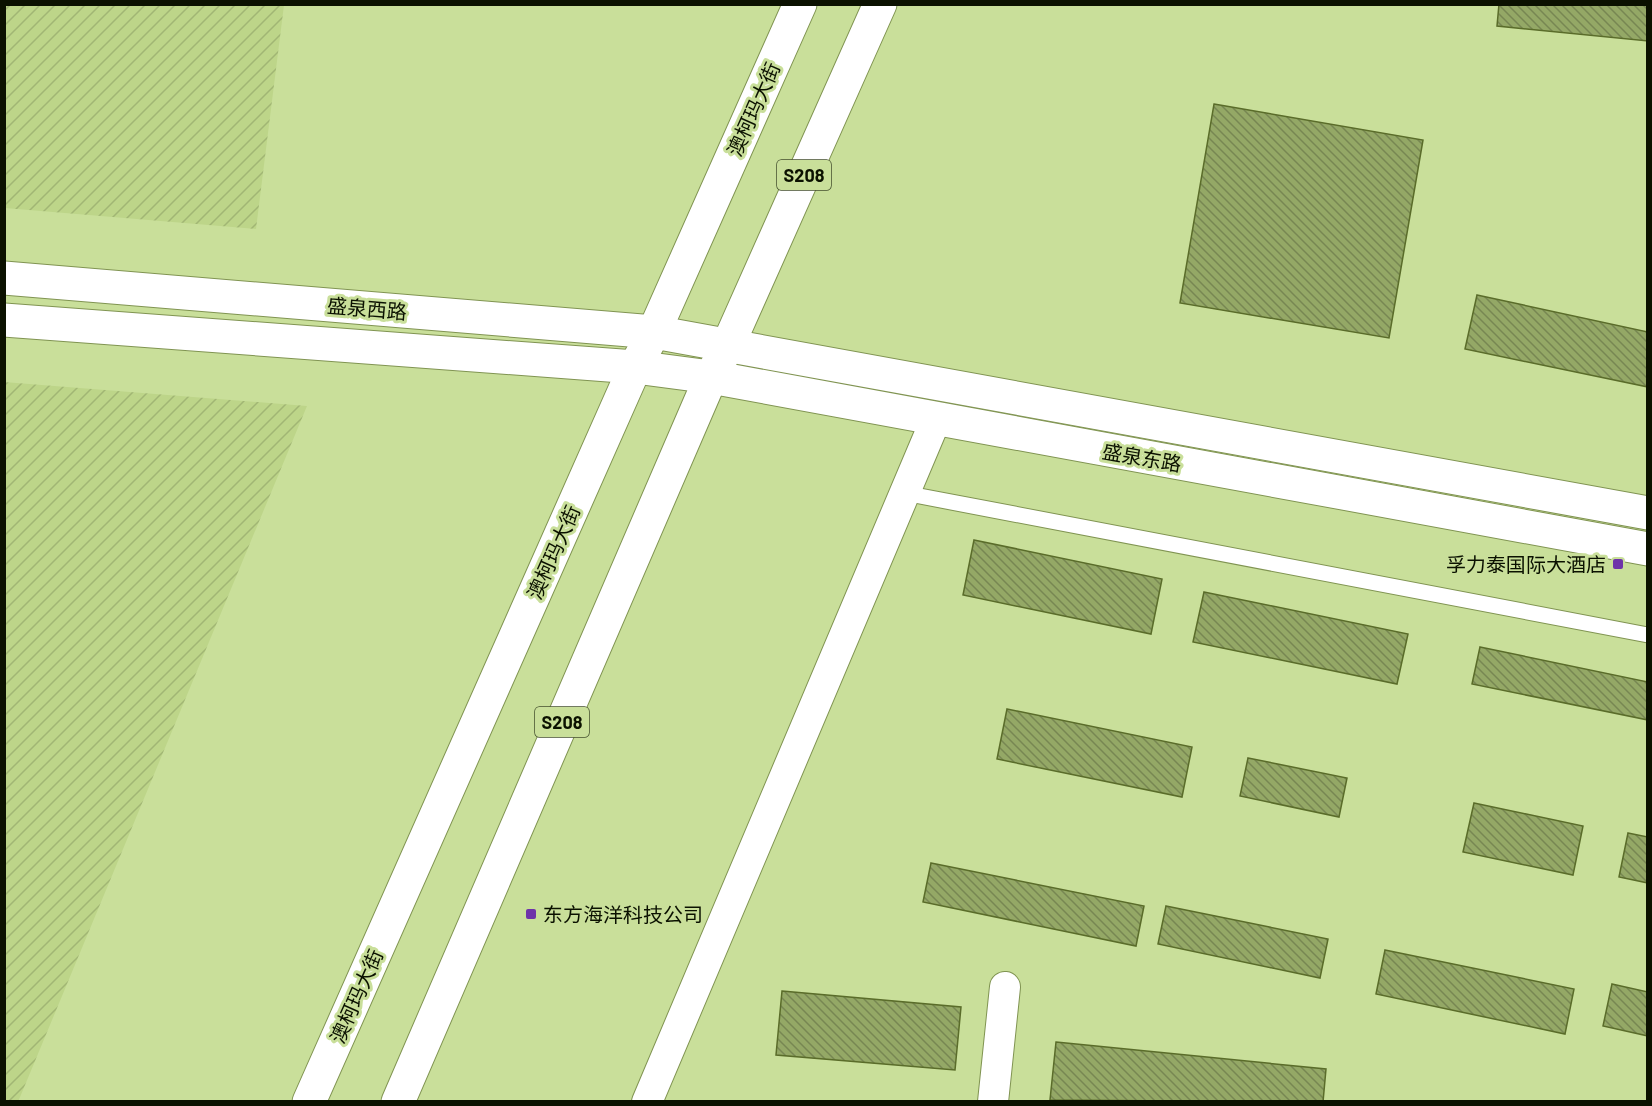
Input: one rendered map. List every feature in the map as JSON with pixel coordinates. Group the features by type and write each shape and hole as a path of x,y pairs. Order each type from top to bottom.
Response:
{"street":[{"name":"澳柯玛大街","path":"309,1101 635,367 654,332 800,4"},
{"name":"S208","path":"398,1101 711,377 728,345 880,4"},
{"name":"盛泉西路","path":"4,278 654,332 728,345"},
{"name":"盛泉西路","path":"4,320 635,367"},
{"name":"盛泉东路","path":"728,345 1647,513"},
{"name":"盛泉东路","path":"635,367 711,377 1647,549"},
{"path":"647,1101 936,419"},
{"path":"993,1101 1005,987"}],"lane":[{"path":"904,493 1647,635"}],"shaded area":[{"path":"4,5 284,5 256,229 5,208"},
{"path":"4,382 307,406 18,1102 4,1101"}],"building":[{"path":"1499,4 1648,4 1648,41 1497,26"},
{"path":"1214,104 1423,140 1389,338 1180,303"},
{"path":"1477,295 1648,332 1648,387 1465,349"},
{"path":"974,540 1162,579 1151,634 963,595"},
{"path":"1204,592 1408,634 1397,684 1193,642"},
{"path":"1480,647 1648,682 1648,720 1472,684"},
{"path":"1007,709 1192,747 1182,797 997,759"},
{"path":"1248,758 1347,778 1339,817 1240,796"},
{"path":"1474,803 1583,826 1573,875 1463,852"},
{"path":"1628,833 1648,837 1648,883 1619,877"},
{"path":"931,863 1144,906 1136,946 923,902"},
{"path":"1166,906 1328,939 1320,978 1158,944"},
{"path":"1385,950 1574,989 1565,1034 1376,994"},
{"path":"1612,984 1648,992 1648,1036 1603,1026"},
{"path":"782,991 961,1007 955,1070 776,1055"},
{"path":"1056,1042 1326,1069 1323,1102 1050,1100"}],"place":[{"name":"孚力泰国际大酒店","path":"1618,564"},
{"name":"东方海洋科技公司","path":"531,914"}]}
